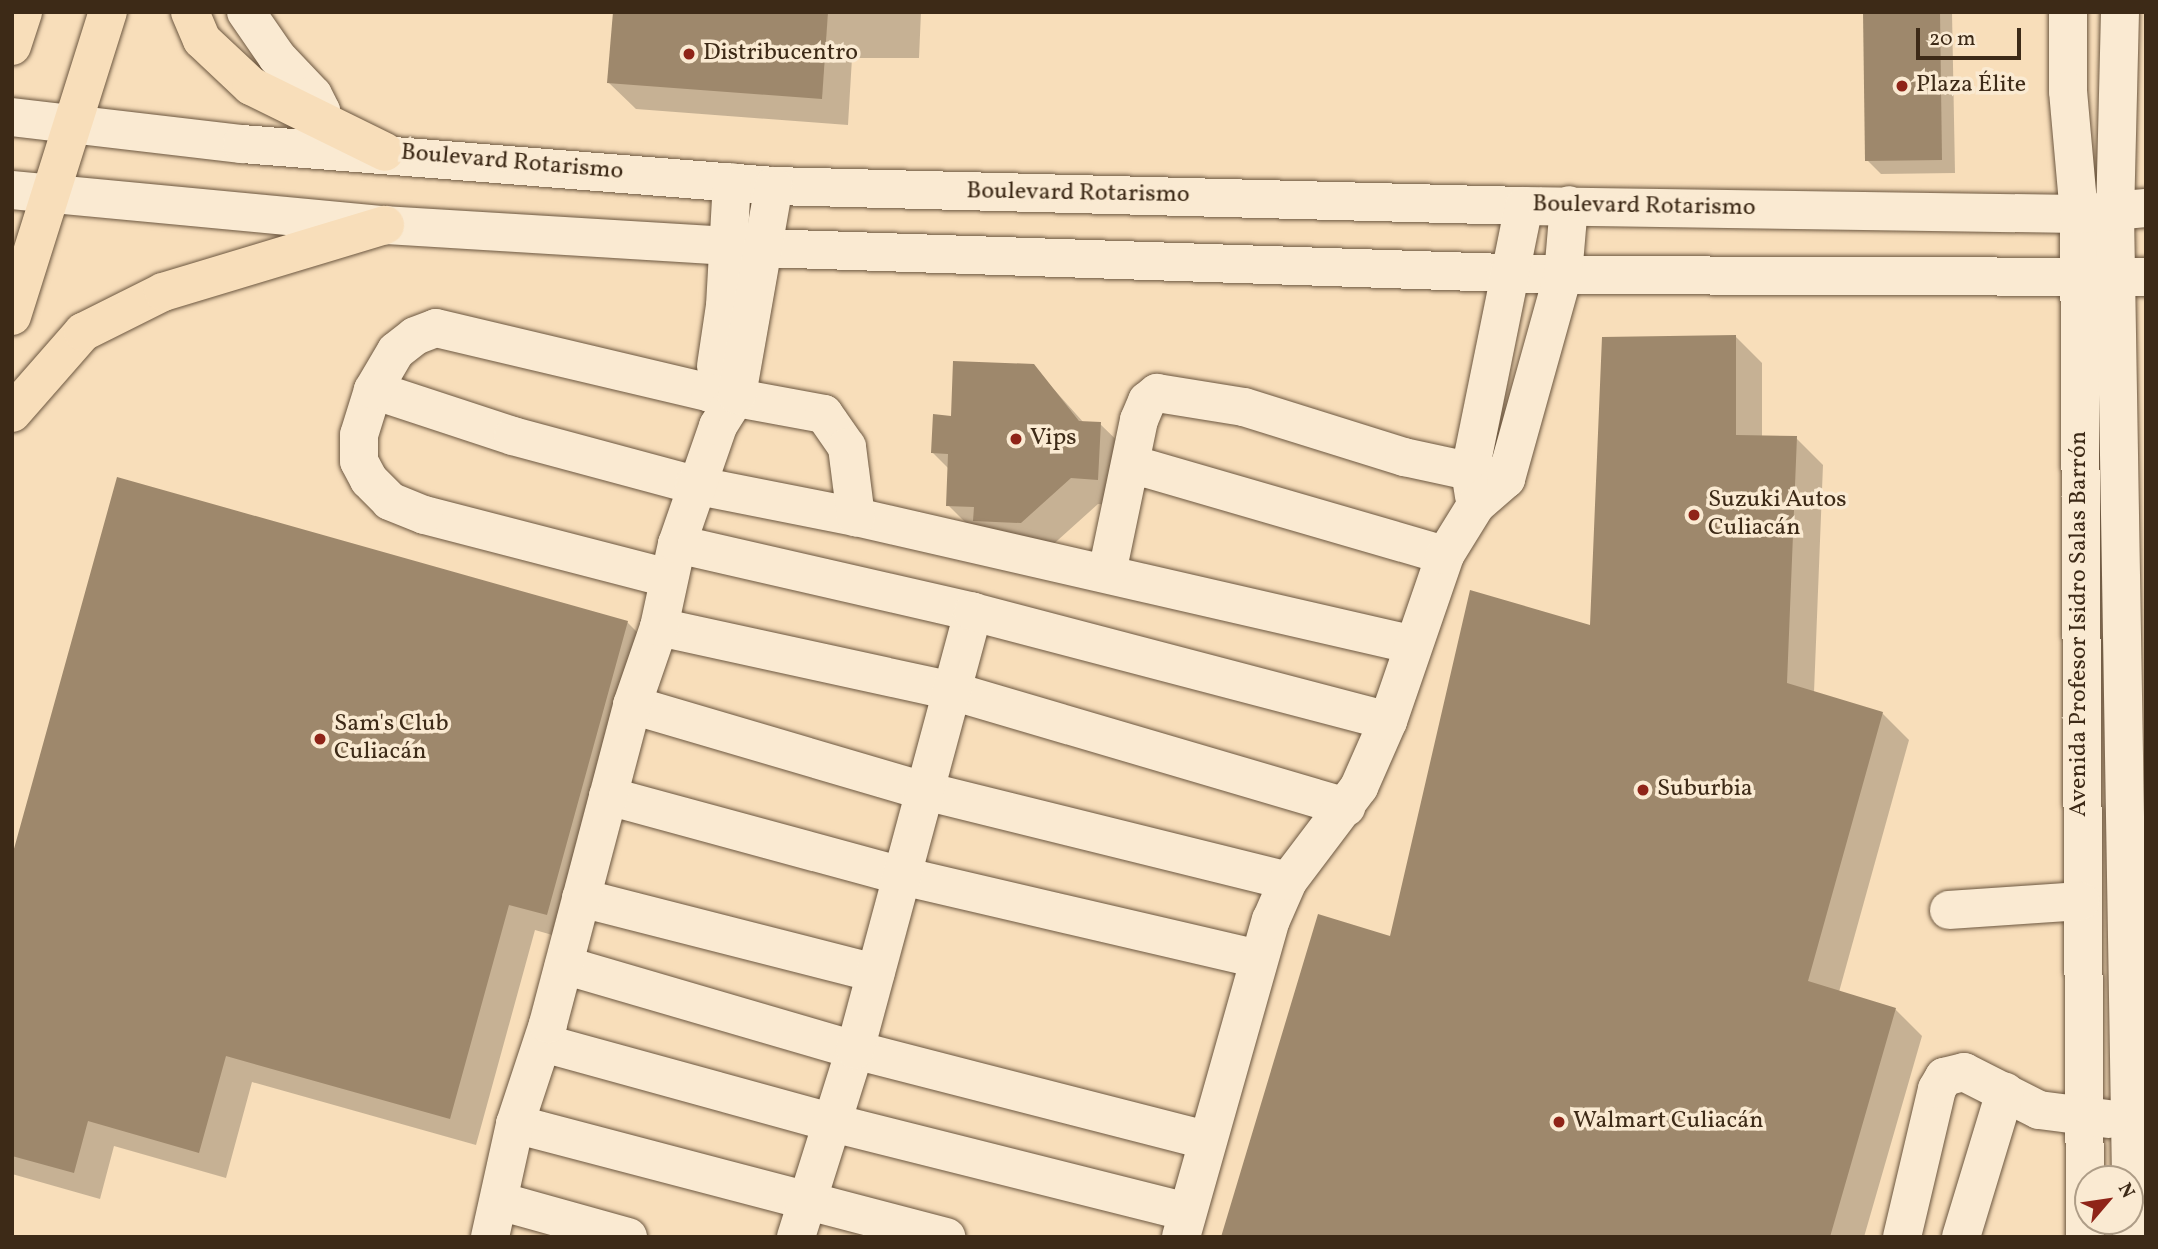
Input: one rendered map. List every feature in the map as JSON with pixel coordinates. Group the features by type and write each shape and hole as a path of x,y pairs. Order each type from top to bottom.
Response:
{"main road":[{"path":"12,46 23,12"},
{"path":"12,316 108,12"},
{"path":"190,12 202,40 251,86 386,152"},
{"path":"12,413 83,332 163,292 385,225"}],"street":[{"path":"246,12 277,57 313,95 321,111 320,121"},
{"name":"Avenida Profesor Isidro Salas Barrón","path":"2068,12 2067,91 2113,211"},
{"name":"Avenida Profesor Isidro Salas Barrón","path":"2120,12 2113,211 2114,279 2133,573 2139,1054 2132,1122 2132,1237"},
{"name":"Boulevard Rotarismo","path":"12,117 242,144 386,152 774,186 1524,206 2113,211"},
{"path":"732,182 746,246"},
{"path":"628,1237 495,1219 515,1124 543,1043 632,705 659,627 673,561 694,485 722,405 721,343 746,246 774,186"},
{"path":"12,190 385,225 746,246 1512,271 1563,275 2114,279"},
{"path":"543,1043 1184,1224 1258,959 1288,881 1346,807 1388,721 1445,555 1484,485 1563,275 1569,205"},
{"path":"1484,485 1512,271 1524,206"},
{"name":"Avenida Profesor Isidro Salas Barrón","path":"2084,1237 2081,901 2114,279"},
{"path":"856,517 847,447 824,414 722,405 436,328 415,336 396,351 373,390 359,435 359,461 369,480 390,501 424,514 673,561 973,612 1388,721"},
{"path":"373,390 513,436 694,485 856,517 1415,645"},
{"path":"1107,573 1147,401 1157,393 1170,391 1244,407 1484,485"},
{"path":"1131,464 1445,555"},
{"path":"796,1237 855,1049 973,612"},
{"path":"659,627 952,691 1346,807"},
{"path":"632,705 925,791 1288,881"},
{"path":"608,796 902,876 1258,959"},
{"path":"581,898 876,973"},
{"path":"1949,910 2081,901"},
{"path":"564,965 855,1049 1206,1140"},
{"path":"1902,1237 1937,1089 1944,1077 1964,1072 2039,1110 2132,1122"},
{"path":"1961,1237 2005,1092"},
{"path":"515,1124 946,1237"}],"building":[{"path":"613,12 828,12 822,99 607,83"},
{"name":"Plaza Élite","path":"1863,12 1940,12 1942,160 1865,161"},
{"path":"1736,335 1736,435 1797,436 1787,683 1883,712 1808,981 1896,1008 1830,1237 1221,1237 1318,914 1390,936 1470,590 1590,625 1602,337"},
{"path":"953,361 1034,364 1079,421 1101,422 1098,480 1071,478 1021,523 973,521 974,507 946,506 948,454 931,453 933,414 951,416"},
{"name":"Sam's Club Culiacán","path":"117,477 628,621 547,915 509,905 450,1119 226,1056 199,1153 88,1121 74,1173 12,1156 12,856"}],"place":[{"name":"Distribucentro","path":"689,54"},
{"name":"Plaza Élite","path":"1902,86"},
{"name":"Vips","path":"1016,439"},
{"name":"Suzuki Autos Culiacán","path":"1694,515"},
{"name":"Sam's Club Culiacán","path":"320,739"},
{"name":"Suburbia","path":"1643,790"},
{"name":"Walmart Culiacán","path":"1559,1122"}]}
